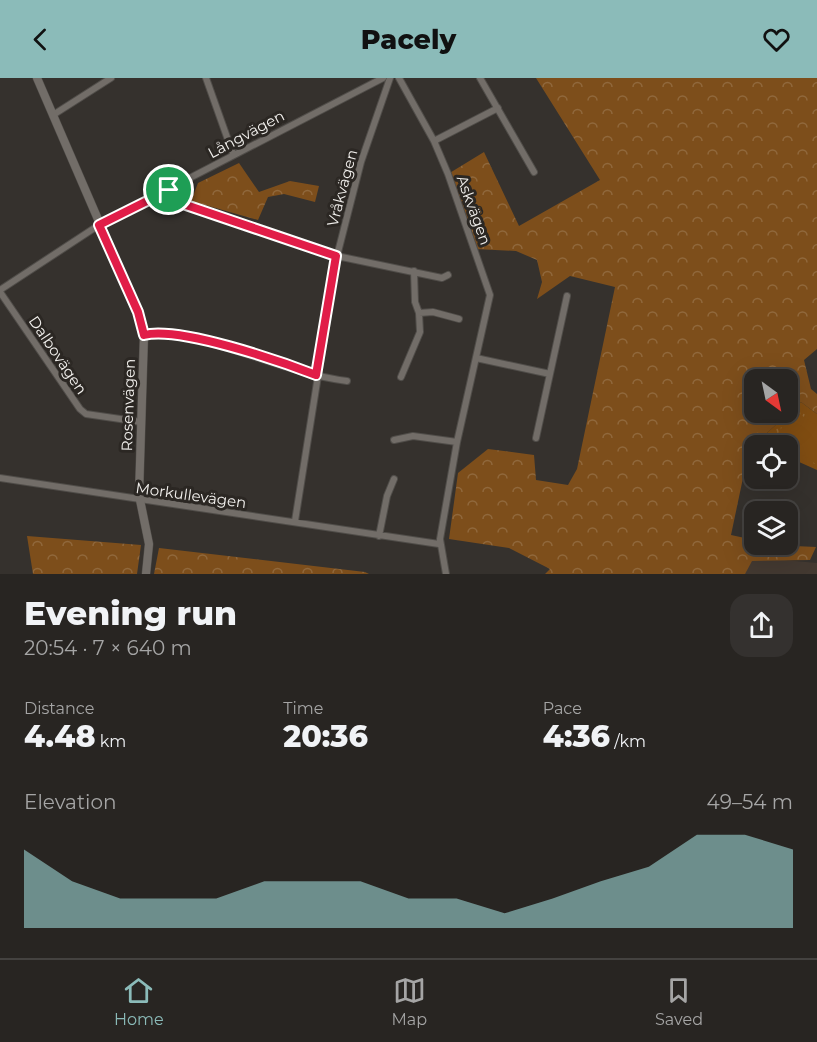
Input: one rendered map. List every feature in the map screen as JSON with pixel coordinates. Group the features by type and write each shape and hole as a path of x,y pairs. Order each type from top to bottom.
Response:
{"street":[{"name":"Rosenvägen","path":"37,78 138,312 144,335 140,500 149,544 146,574"},
{"path":"53,115 111,78"},
{"path":"206,78 233,153"},
{"name":"Långvägen","path":"0,291 99,225 169,190 233,153 383,78"},
{"name":"Vråkvägen","path":"295,521 336,256 361,162 390,78"},
{"name":"Askvägen","path":"399,78 434,141 489,288 487,318 457,442 440,544"},
{"path":"480,78 534,172"},
{"path":"434,141 498,108"},
{"path":"169,190 183,204 336,256 442,278 448,275"},
{"path":"401,377 420,332 419,313 415,302 414,271"},
{"name":"Dalbovägen","path":"0,291 80,409 86,414 141,422"},
{"path":"536,438 567,296"},
{"path":"419,313 434,312 459,319"},
{"path":"144,335 165,332 230,348 316,375 347,381"},
{"path":"477,358 550,374"},
{"path":"394,440 413,436 457,442"},
{"name":"Morkullevägen","path":"0,478 440,544"},
{"path":"379,536 387,496 394,479"},
{"path":"440,544 446,574"}],"shaded area":[{"path":"720,554 817,563 817,574 719,574"}],"green space":[{"path":"536,78 817,78 817,349 804,360 811,389 817,394 817,414 801,402 798,405 798,369 744,369 744,423 778,423 765,435 744,435 744,473 731,535 744,538 744,555 798,555 798,546 816,547 810,560 752,561 745,574 545,574 550,569 509,548 449,539 458,473 488,449 534,455 536,480 568,485 577,469 615,287 570,276 537,299 542,282 537,260 516,251 475,249 448,174 484,152 519,226 600,180"},
{"path":"239,163 259,192 290,181 319,186 315,202 284,194 268,197 258,220 191,201 198,183"},
{"path":"801,402 817,414 817,470 798,461 798,435 765,435 778,423 798,423 798,405"},
{"path":"798,413 817,426 817,465 798,452 798,435 777,435 785,423 798,423"},
{"path":"27,536 141,545 137,574 33,574"},
{"path":"159,548 365,572 369,574 154,574"}],"route":[{"path":"169,190 183,204 336,256 316,375 230,348 165,332 144,335 138,312 99,225 169,190"}]}
